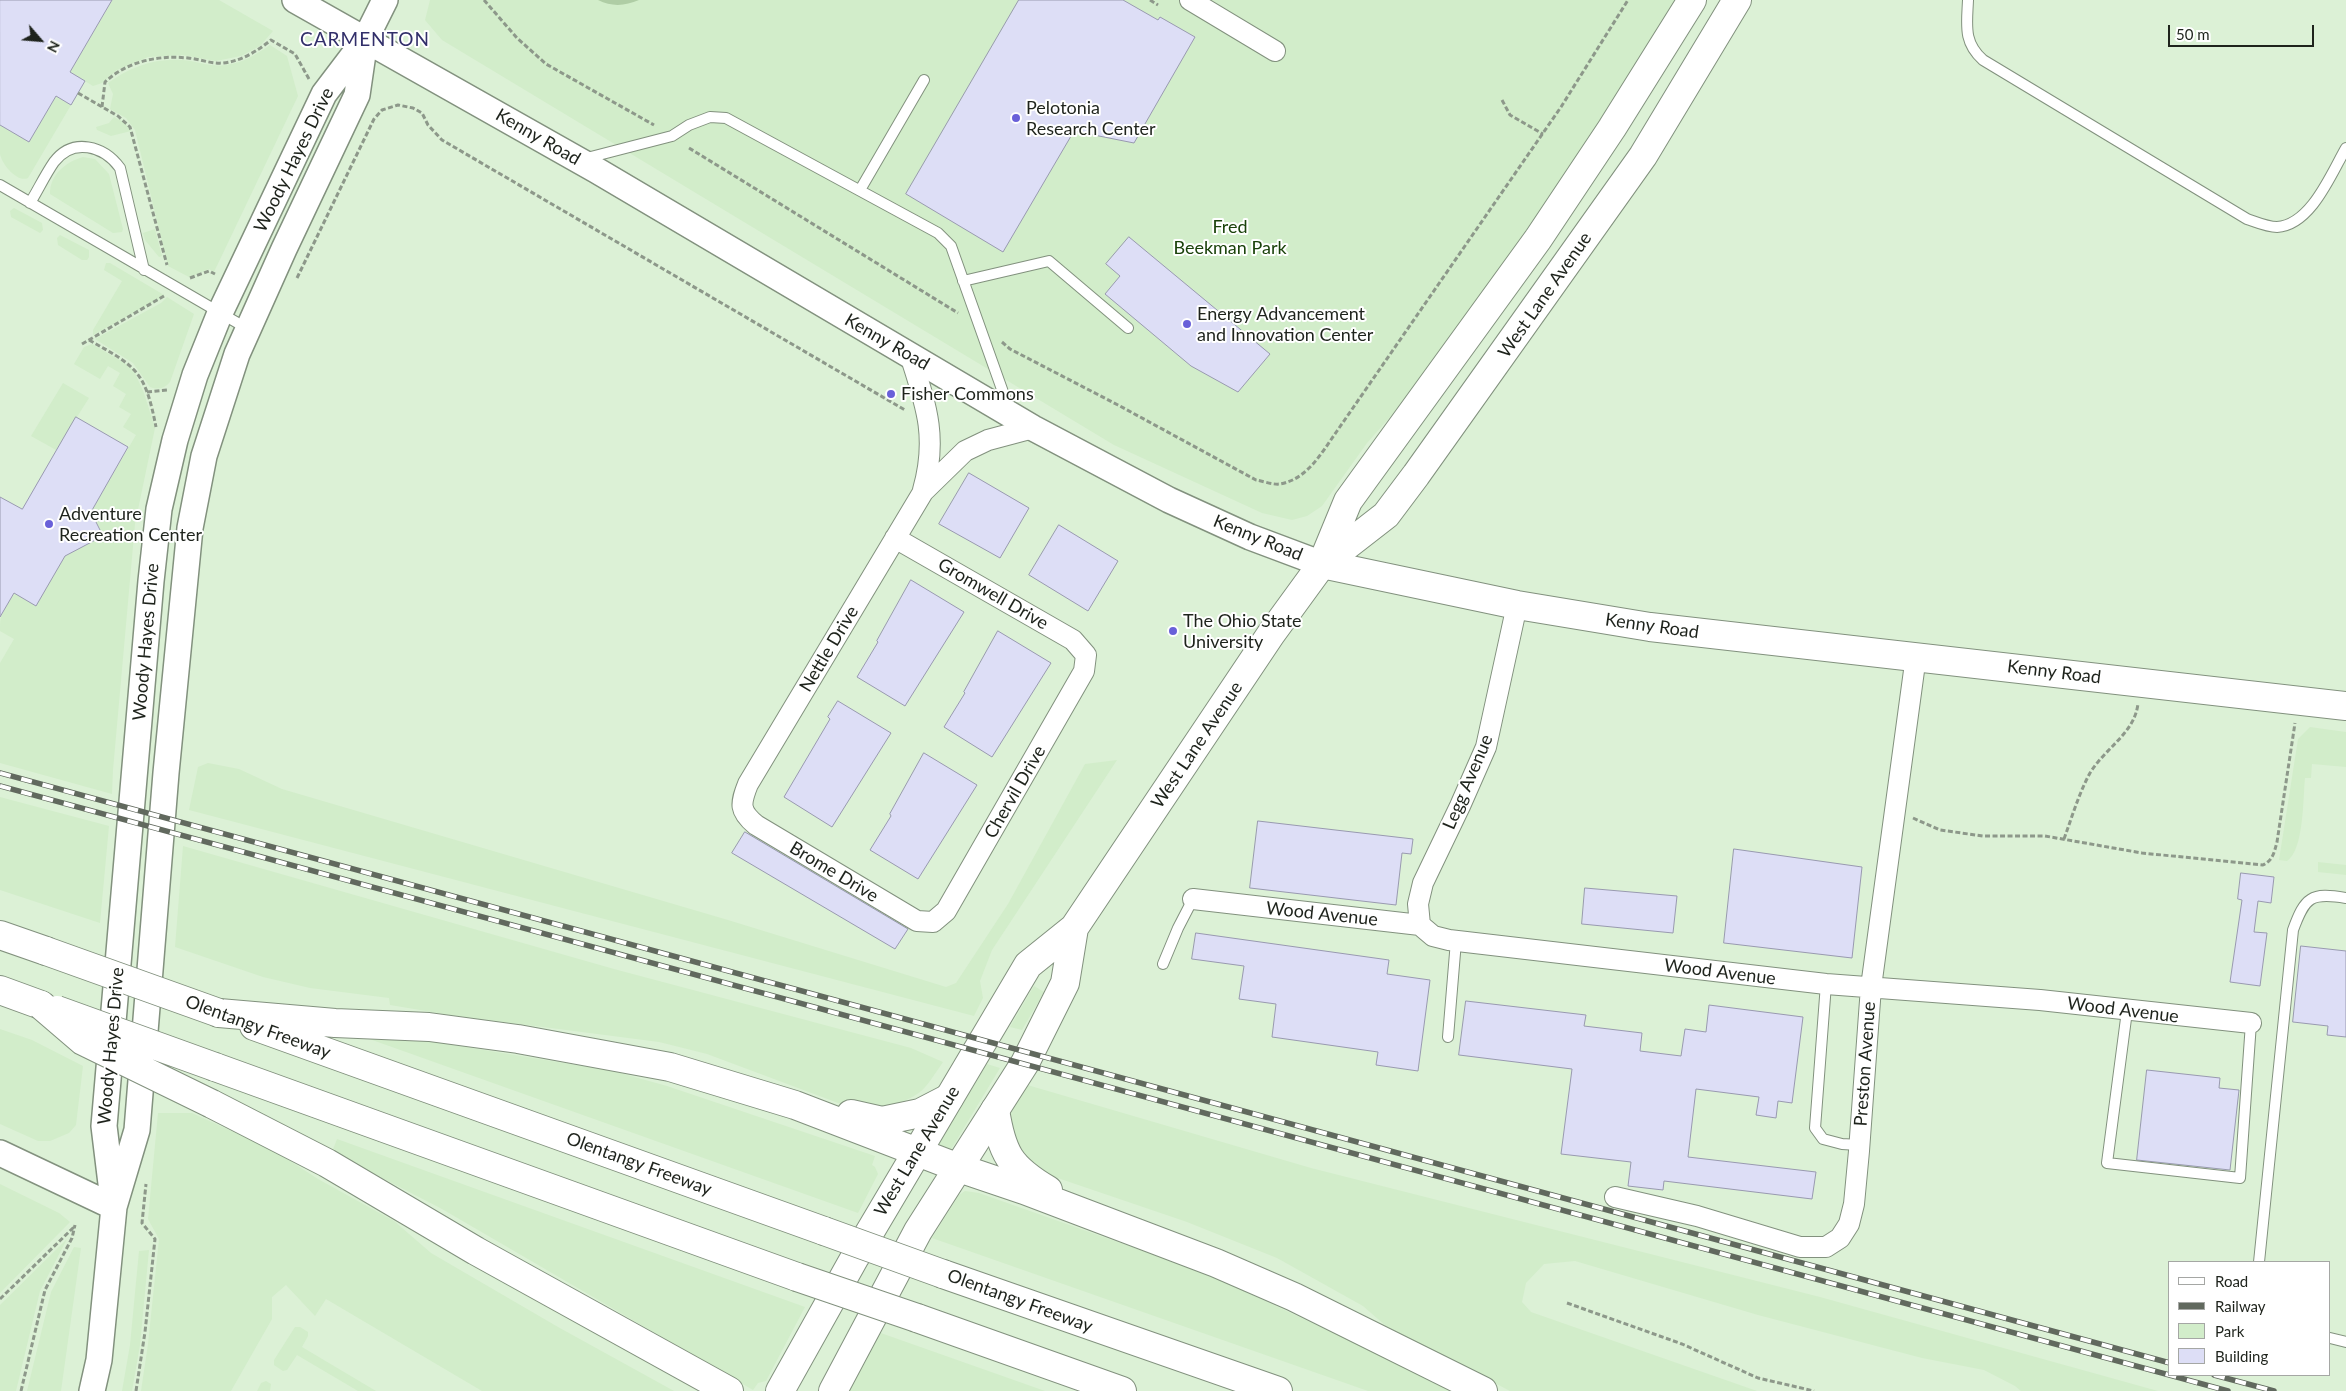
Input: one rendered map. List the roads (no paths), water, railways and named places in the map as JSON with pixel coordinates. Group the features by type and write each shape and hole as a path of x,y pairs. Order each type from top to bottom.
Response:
{"main road":[{"name":"West Lane Avenue","path":"780,1391 855,1256 1028,965 1074,928 1271,634 1322,564 1348,501 1543,231 1607,136 1692,0"},
{"name":"West Lane Avenue","path":"1322,564 1386,515 1416,475 1643,156 1737,0"},
{"name":"Kenny Road","path":"1322,564 1517,605 1650,627 2346,706"},
{"name":"West Lane Avenue","path":"834,1391 918,1231 1025,1063 1066,983 1074,928"},
{"name":"Olentangy Freeway","path":"0,935 943,1274 1278,1391"},
{"path":"0,990 797,1277 1122,1391"},
{"path":"41,1005 82,1041 212,1104 327,1163 476,1251 729,1391"},
{"path":"220,1013 335,1023 429,1027 518,1039 670,1067 795,1104 959,1168 1216,1263 1285,1293 1483,1391"},
{"path":"795,1104 882,1121 920,1113 949,1098"},
{"path":"995,1110 1000,1139 1008,1157 1033,1181 1092,1216"}],"street":[{"name":"Kenny Road","path":"295,0 579,160 1023,422 1169,500 1250,537 1322,564"},
{"path":"365,40 385,0"},
{"path":"1190,0 1275,51"},
{"name":"Woody Hayes Drive","path":"114,1207 104,1126 159,509 175,440 195,375 220,313 324,94 365,40"},
{"name":"Woody Hayes Drive","path":"92,1391 99,1360 114,1207 137,1130 166,773 190,528 204,456 213,423 248,329 357,95 365,40"},
{"name":"Nettle Drive","path":"910,355 928,412 931,439 931,457 923,492"},
{"name":"Nettle Drive","path":"742,809 742,796 748,784 923,492 965,451 1023,422"},
{"name":"Gromwell Drive","path":"896,538 1073,640 1086,656"},
{"name":"Legg Avenue","path":"1420,925 1418,904 1423,883 1486,747 1517,605"},
{"name":"Chervil Drive","path":"932,922 946,911 1084,672 1086,656"},
{"name":"Preston Avenue","path":"1615,1197 1697,1216 1800,1246 1826,1247 1840,1238 1849,1224 1854,1204 1871,987 1916,656"},
{"name":"Brome Drive","path":"742,809 747,818 756,825 908,916 917,921 932,922"},
{"name":"Wood Avenue","path":"1193,899 1420,925 1433,936 1456,941 1826,984 2040,1000 2127,1011 2251,1023"},
{"path":"0,1153 114,1207"}],"lane":[{"path":"1968,0 1968,41 1973,51 1983,60 2247,219 2276,227 2290,225 2303,216 2313,204 2346,148"},
{"path":"860,190 924,80"},
{"path":"579,160 672,136 689,125 710,117 726,118 938,233 951,246 963,281 1023,422"},
{"path":"30,203 55,161 72,150 86,147 102,150 120,168 144,270"},
{"path":"0,185 248,329"},
{"path":"963,281 1049,261 1128,328"},
{"path":"2259,1261 2293,930 2304,906 2313,897 2325,894 2346,898"},
{"path":"1163,964 1193,899"},
{"path":"1448,1037 1456,941"},
{"path":"1826,984 1815,1128 1823,1139 1842,1144 1859,1144"},
{"path":"2127,1011 2107,1164 2240,1178 2251,1023"},
{"path":"2331,1338 2346,1342"}],"railway":[{"path":"0,773 2168,1362"},
{"path":"0,786 2168,1375"},
{"path":"2173,1376 2228,1391"},
{"path":"2218,1376 2274,1391"}],"place":[{"name":"Pelotonia Research Center","path":"1016,118"},
{"name":"Energy Advancement and Innovation Center","path":"1187,324"},
{"name":"Fisher Commons","path":"891,394"},
{"name":"Adventure Recreation Center","path":"49,524"},
{"name":"The Ohio State University","path":"1173,631"}],"district":[{"name":"CARMENTON","path":"365,40"}],"park label":[{"name":"Fred Beekman Park","path":"1230,237"}]}
